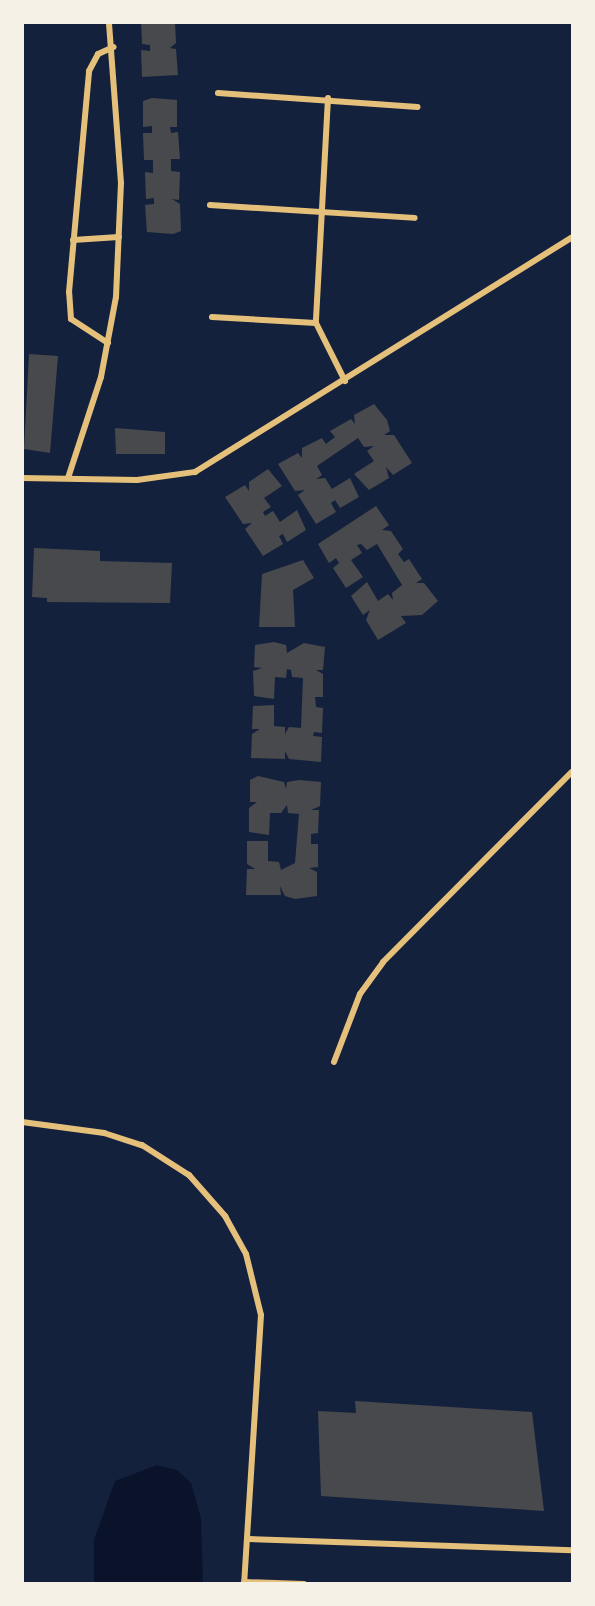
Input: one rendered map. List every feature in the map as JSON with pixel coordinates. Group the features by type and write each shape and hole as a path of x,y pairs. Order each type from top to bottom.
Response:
{"street":[{"path":"68,478 108,343 119,237 114,47 109,22"},
{"path":"108,343 71,319 74,240 89,71 99,54 114,47"},
{"path":"218,93 328,98 418,106"},
{"path":"328,98 316,323 345,381"},
{"path":"210,205 415,218"},
{"path":"74,240 119,237"},
{"path":"22,478 137,480 195,472 345,381 573,237"},
{"path":"212,317 316,323"},
{"path":"334,1062 360,994 384,962 573,772"},
{"path":"22,1122 104,1133 142,1145 189,1175 225,1216 249,1264 261,1315 249,1539 244,1583 304,1584"},
{"path":"249,1539 573,1550"}],"water":[{"path":"157,1465 177,1470 191,1483 201,1518 203,1583 94,1583 94,1540 115,1481"}],"building":[{"path":"141,22 175,22 176,43 170,48 176,49 178,75 142,77 141,50 150,51 150,45 142,44"},
{"path":"152,98 177,100 177,127 170,127 171,133 178,132 180,159 171,159 171,171 180,172 179,200 172,199 180,204 181,231 173,234 147,232 145,205 154,204 154,198 146,199 145,172 153,173 153,160 144,160 143,133 152,133 152,126 143,127 143,101"},
{"path":"29,354 58,356 50,453 24,449"},
{"path":"374,404 387,420 390,431 384,435 394,435 412,463 393,475 386,467 389,478 369,490 354,474 374,461 367,451 374,446 364,447 358,438 317,466 322,475 316,479 325,478 332,489 350,478 359,497 340,508 335,500 331,503 336,512 316,524 298,495 305,490 295,491 278,464 298,453 302,458 302,448 322,438 326,444 335,437 330,431 351,419 355,424 354,415"},
{"path":"115,428 165,432 165,454 116,454"},
{"path":"268,469 282,486 264,498 271,507 263,512 265,516 273,511 280,522 297,510 306,530 287,542 283,534 279,536 283,544 263,556 245,529 252,523 243,524 225,497 245,485 249,491 249,482"},
{"path":"376,506 389,525 382,530 391,531 403,549 398,554 404,562 409,559 422,579 416,583 424,583 438,601 422,615 401,616 406,623 378,640 366,620 370,610 363,615 351,596 367,582 378,601 388,594 393,600 392,593 402,585 377,544 367,550 361,544 357,545 362,553 351,560 363,577 346,588 333,568 339,563 336,558 329,563 318,544"},
{"path":"34,548 100,551 100,561 172,563 170,603 47,602 47,598 32,597"},
{"path":"303,560 314,578 293,590 295,627 259,627 262,574"},
{"path":"274,642 286,645 287,653 304,643 325,647 323,670 316,670 323,674 323,697 315,697 316,707 323,708 322,733 314,732 313,736 322,737 321,762 289,759 285,751 285,759 251,758 252,734 260,729 252,729 253,706 274,705 274,726 285,727 285,734 289,727 301,728 303,678 292,677 291,670 287,669 286,678 275,677 274,699 254,696 253,671 262,668 254,667 255,645"},
{"path":"258,776 284,782 286,789 287,782 299,780 321,782 320,806 311,810 319,810 318,833 311,834 311,844 318,844 318,867 309,868 317,872 317,896 295,899 285,896 280,886 281,895 246,895 247,869 255,869 247,864 247,841 268,841 268,861 279,862 281,870 295,863 299,814 288,813 287,805 281,813 270,813 269,835 249,832 249,808 257,802 250,802 250,780"},
{"path":"355,1401 532,1412 544,1511 321,1496 318,1411 356,1413"}]}
